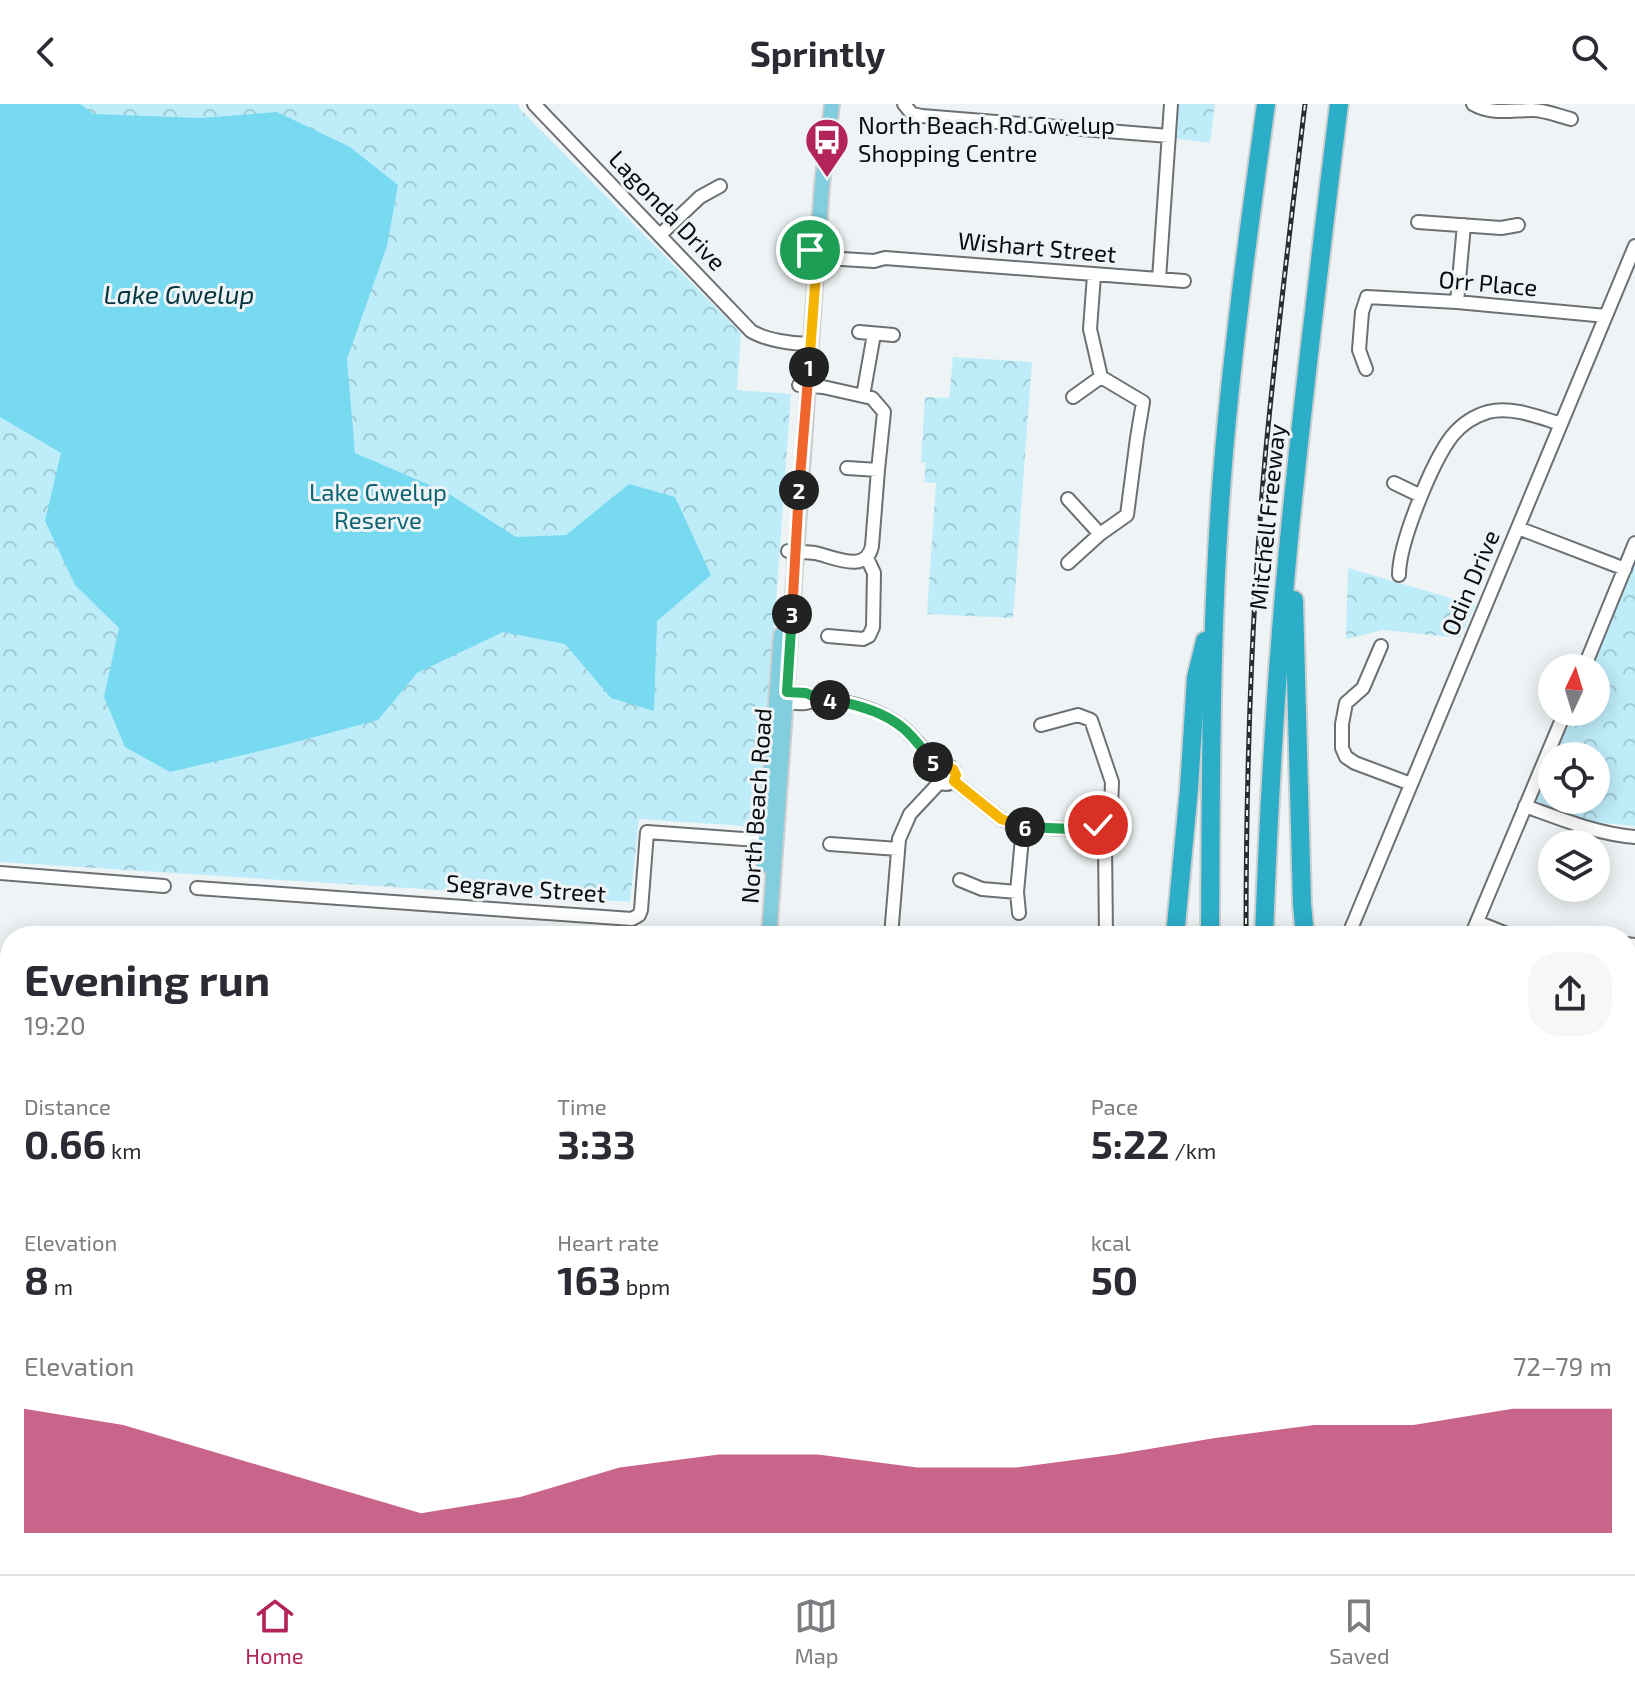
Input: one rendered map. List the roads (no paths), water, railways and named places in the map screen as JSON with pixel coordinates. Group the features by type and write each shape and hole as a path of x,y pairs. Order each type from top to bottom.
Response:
{"highway":[{"name":"Mitchell Freeway","path":"1210,926 1215,601 1223,454 1266,104"},
{"name":"Mitchell Freeway","path":"1264,926 1277,686 1290,522 1339,104"},
{"path":"1290,522 1304,926"},
{"path":"1176,926 1196,678 1215,601"}],"main road":[{"name":"North Beach Road","path":"761,926 782,697 822,104"},
{"name":"North Beach Road","path":"814,254 832,104"},
{"name":"North Beach Road","path":"769,926 771,841"}],"street":[{"name":"Lagonda Drive","path":"534,104 751,331 781,342 807,341"},
{"path":"904,104 912,114 922,116 1169,136"},
{"path":"1159,279 1171,104"},
{"path":"1473,104 1492,111 1536,110 1571,119"},
{"path":"660,235 700,197 720,186"},
{"path":"1418,222 1501,228 1518,225"},
{"path":"1457,302 1464,225"},
{"name":"Odin Drive","path":"1352,926 1635,246"},
{"name":"Wishart Street","path":"814,254 872,254 885,258 1184,281"},
{"path":"1068,563 1127,515 1143,402 1101,377 1090,329 1094,275"},
{"name":"Orr Place","path":"1366,369 1359,350 1362,312 1367,297 1606,316"},
{"path":"859,332 893,335"},
{"path":"863,396 874,334"},
{"path":"1073,397 1101,377"},
{"path":"803,385 872,398 884,412 872,546 867,558 874,573 873,627 869,636 863,639 828,636"},
{"path":"1399,575 1399,560 1421,496 1452,437 1470,420 1487,412 1508,411 1561,424"},
{"path":"847,468 878,470"},
{"path":"1394,483 1421,496"},
{"path":"1068,499 1100,534"},
{"path":"1518,528 1625,569"},
{"path":"1590,654 1635,543"},
{"path":"791,555 817,554 858,561 867,558"},
{"path":"1381,646 1363,688 1346,703 1342,748 1346,757 1355,763 1411,784"},
{"path":"782,697 806,693 819,699 851,704 888,718 904,729 944,777 1001,819 1023,827 1094,830 1101,823 1107,823 1113,827 1115,834 1112,841 1105,843 1098,841 1094,830"},
{"path":"1041,725 1078,715 1091,720 1112,782 1107,823"},
{"path":"1475,926 1559,726"},
{"path":"892,926 899,839 910,814 944,777"},
{"path":"1525,806 1589,828 1635,837"},
{"path":"1019,913 1017,892 1023,827"},
{"name":"Segrave Street","path":"197,888 644,920 647,832 771,841"},
{"path":"1105,843 1106,926"},
{"path":"830,844 898,849"},
{"path":"0,873 164,886"},
{"path":"960,880 982,889 1017,892"},
{"path":"1477,922 1487,926"}],"water":[{"name":"Lake Gwelup","path":"0,104 80,104 94,114 200,118 277,112 350,147 398,185 387,246 347,359 355,453 446,492 516,537 566,535 629,484 675,497 711,575 657,621 654,711 611,698 565,644 503,632 417,673 378,720 170,772 125,747 104,697 119,628 75,585 45,521 61,453 0,417"}],"railway":[{"path":"1246,926 1250,697 1260,518 1305,104"}],"place":[{"name":"North Beach Rd Gwelup Shopping Centre","path":"827,179"}],"park label":[{"name":"Lake Gwelup Reserve","path":"378,507"}]}
